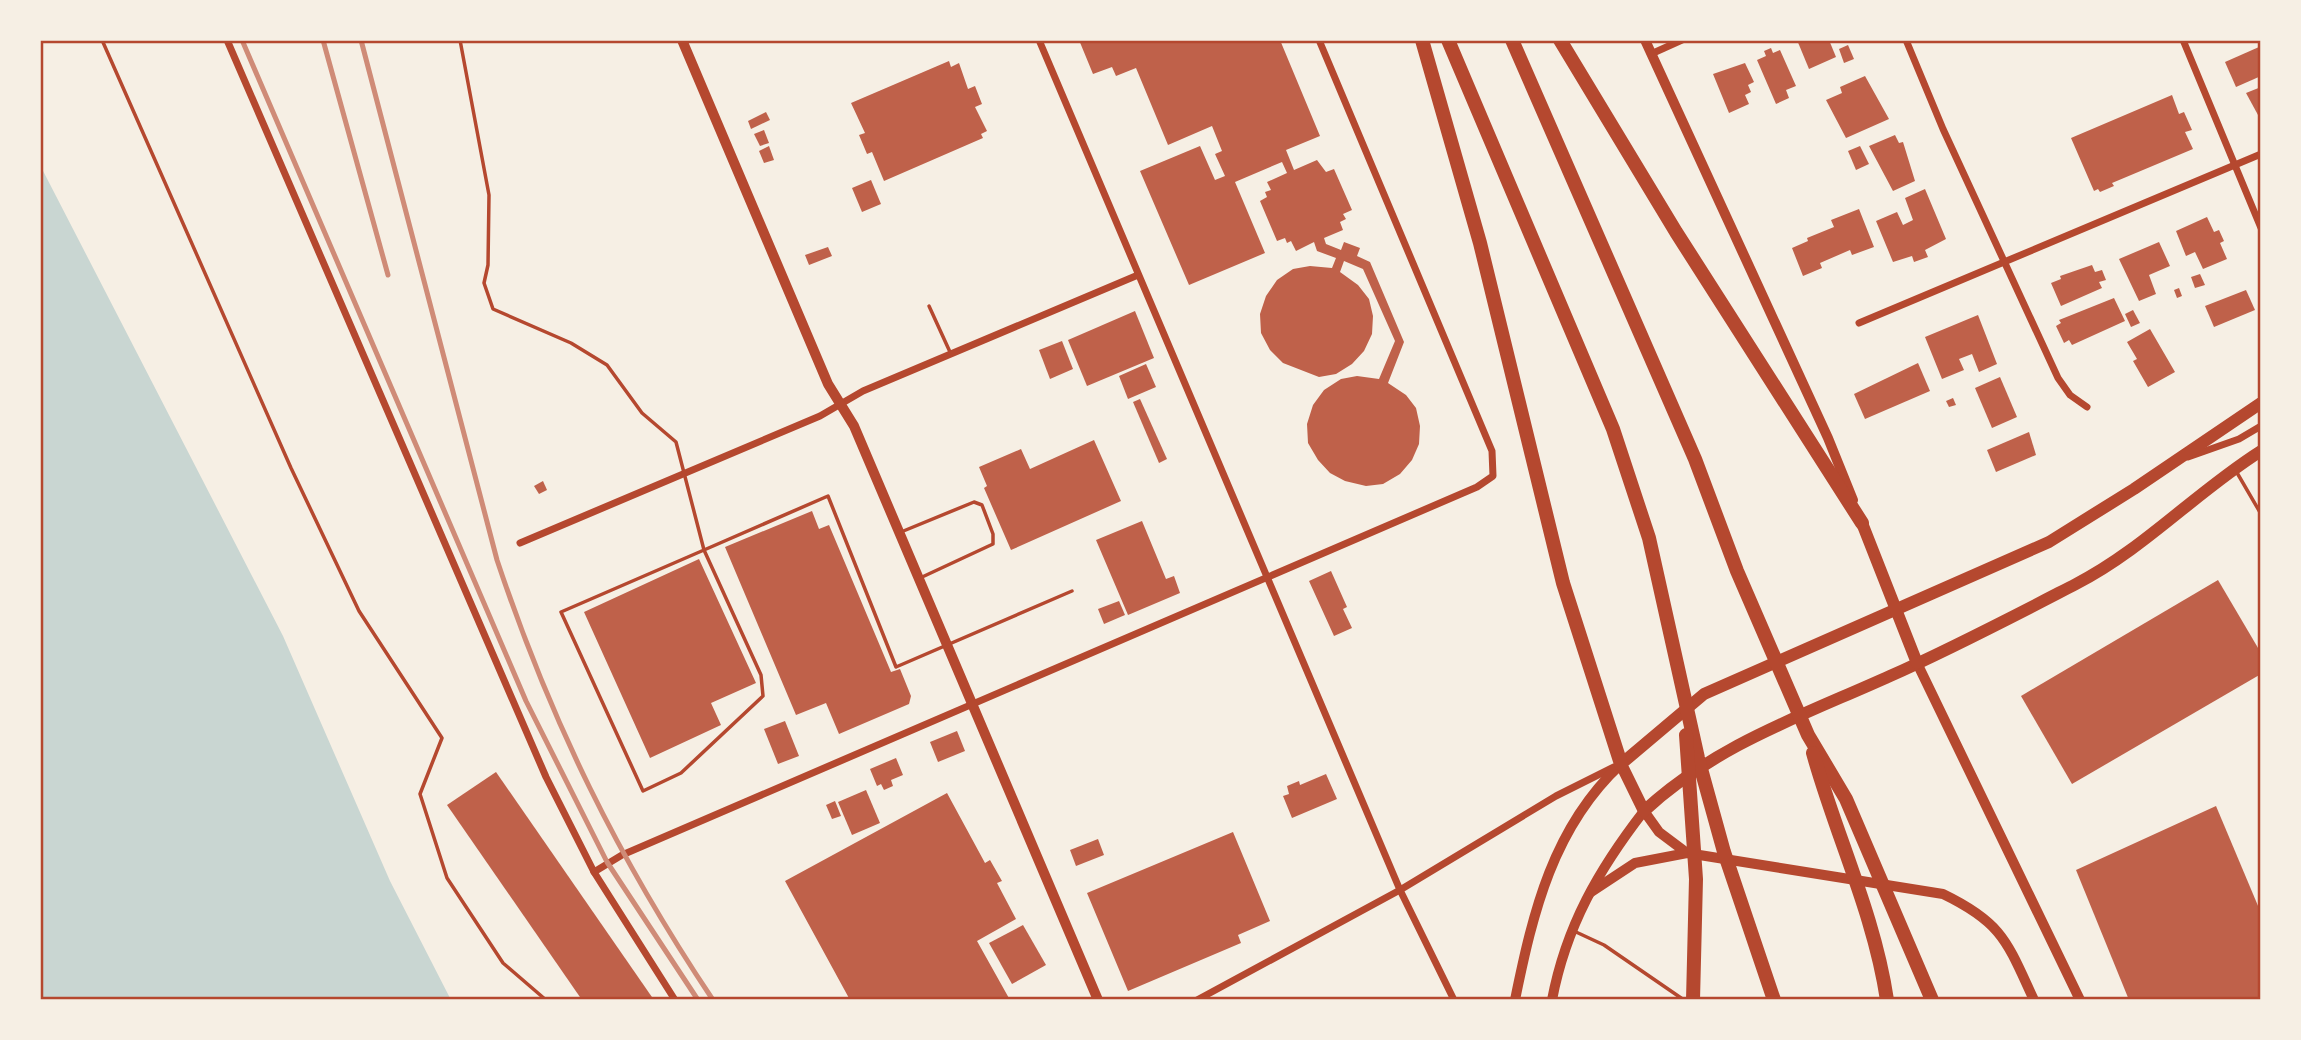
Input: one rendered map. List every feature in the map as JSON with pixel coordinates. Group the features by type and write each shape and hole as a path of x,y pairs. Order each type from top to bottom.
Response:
{"highway":[{"path":"1422,40 1480,243 1563,583 1621,764"},
{"path":"1448,40 1613,429 1649,538 1683,692 1724,852 1774,1000"},
{"path":"1512,40 1695,460 1737,571 1808,735 1846,799 1932,1000"},
{"path":"1560,40 1676,232 1862,523"},
{"path":"1683,692 1696,879 1693,1000"},
{"path":"1808,735 1829,810 1864,901 1887,1000"}],"main road":[{"path":"1515,1000 1534,912 1559,847 1587,801 1621,764 1704,694 2049,542 2261,403"},
{"path":"1552,1000 1570,930 1586,896 1607,861 1644,811 1685,778 1728,750 1917,663 2101,570 2153,535 2261,451"},
{"path":"1862,523 1917,663"},
{"path":"1621,764 1644,811"}],"street":[{"path":"227,40 546,777 594,872 675,1000"},
{"path":"681,40 828,384 854,426 1098,1000"},
{"path":"1039,40 1400,890 1454,1000"},
{"path":"594,872 622,855 1477,487 1493,476 1492,451 1319,40"},
{"path":"1645,40 1828,438 1862,523"},
{"path":"1651,54 1682,40"},
{"path":"1906,40 2058,378 2070,395 2087,407"},
{"path":"2183,40 2261,228"},
{"path":"1859,323 2261,154"},
{"path":"520,543 820,416 863,391 1138,275"},
{"path":"2175,461 2239,439 2261,426"},
{"path":"1917,663 2080,1000"},
{"path":"1197,1000 1400,890 1556,796 1621,764"},
{"path":"1644,811 1658,832 1687,853"},
{"path":"1586,896 1635,863 1687,853 1943,894 1989,920 2005,941 2034,1000"}],"lane":[{"path":"102,40 291,468 359,611 442,738 420,794 447,878 503,963 546,1000"},
{"path":"460,40 489,195 488,265 484,283 493,309 571,343 607,365 642,413 676,442 686,472 704,550 761,675 763,696 681,773 643,791 561,612 704,550 828,496 896,667 1072,591"},
{"path":"929,306 951,354"},
{"path":"2235,469 2261,514"},
{"path":"899,533 974,502 982,505 993,534 993,544 918,579"},
{"path":"1570,930 1604,945 1684,1000"}],"shaded area":[{"path":"40,165 283,636 390,881 451,1000 40,1000"}],"building":[{"path":"1079,40 1280,40 1320,136 1286,150 1294,170 1317,160 1326,172 1334,169 1352,210 1343,214 1346,219 1340,222 1343,230 1324,238 1326,244 1341,250 1344,242 1360,248 1357,256 1370,262 1404,342 1388,383 1406,395 1416,408 1420,426 1419,444 1412,460 1400,474 1383,484 1366,486 1345,481 1330,473 1308,443 1307,424 1313,405 1324,390 1341,379 1357,376 1379,379 1395,341 1363,269 1344,261 1340,272 1358,285 1369,299 1373,316 1372,334 1364,351 1352,364 1336,374 1319,377 1283,363 1270,350 1261,333 1260,314 1266,296 1277,280 1293,269 1310,266 1332,268 1336,258 1317,251 1314,242 1296,251 1291,241 1287,243 1285,238 1277,241 1260,201 1267,197 1265,192 1271,190 1267,182 1287,173 1282,162 1235,182 1265,253 1189,285 1140,171 1200,146 1215,180 1225,176 1215,154 1222,151 1212,126 1168,145 1136,68 1116,76 1112,67 1093,74"},
{"path":"1797,40 1829,40 1836,57 1809,69"},
{"path":"1848,45 1854,59 1844,63 1839,49"},
{"path":"2259,47 2261,76 2236,87 2225,62"},
{"path":"1771,48 1773,53 1780,50 1796,86 1786,90 1789,98 1776,104 1757,60 1766,56 1764,51"},
{"path":"949,61 951,67 959,63 968,89 975,86 982,104 975,107 987,131 981,134 983,138 884,181 872,152 867,154 859,135 865,133 851,103"},
{"path":"1745,63 1754,82 1748,85 1751,92 1745,95 1749,104 1729,113 1713,74"},
{"path":"1865,76 1889,119 1846,138 1826,100 1842,93 1840,87"},
{"path":"2261,87 2261,114 2258,115 2246,93"},
{"path":"2172,95 2179,114 2184,112 2192,130 2185,132 2193,149 2112,183 2114,186 2100,192 2098,189 2094,191 2071,138"},
{"path":"766,112 770,120 751,129 748,121"},
{"path":"764,130 769,143 760,146 754,134"},
{"path":"1895,135 1899,143 1903,142 1915,181 1893,191 1869,146"},
{"path":"769,146 774,160 764,163 759,151"},
{"path":"1860,146 1869,164 1856,170 1848,151"},
{"path":"871,180 881,204 862,212 852,188"},
{"path":"1925,189 1946,239 1925,250 1928,257 1914,262 1912,256 1893,262 1876,221 1897,212 1903,225 1913,220 1905,198"},
{"path":"1859,209 1874,247 1852,255 1850,250 1820,263 1822,268 1803,276 1792,248 1808,241 1807,238 1834,227 1831,220"},
{"path":"2207,217 2214,232 2219,230 2224,241 2220,243 2227,259 2203,269 2195,252 2186,256 2176,231"},
{"path":"2159,242 2170,266 2149,275 2156,294 2139,301 2119,259"},
{"path":"828,247 832,256 809,265 805,255"},
{"path":"2092,265 2095,272 2102,270 2106,280 2099,282 2102,288 2061,306 2051,283 2061,279 2060,276"},
{"path":"2200,274 2205,285 2195,288 2191,277"},
{"path":"2179,288 2182,296 2177,298 2174,290"},
{"path":"2246,290 2255,310 2214,327 2205,306"},
{"path":"2114,298 2125,321 2072,345 2069,340 2064,343 2056,326 2061,323 2059,320"},
{"path":"2133,310 2140,323 2131,327 2125,314"},
{"path":"1135,311 1154,358 1087,386 1068,340"},
{"path":"1978,315 1997,364 1979,372 1972,354 1959,359 1964,370 1942,379 1925,337"},
{"path":"2150,329 2175,372 2148,387 2133,361 2137,359 2127,342"},
{"path":"1062,341 1073,369 1050,379 1039,350"},
{"path":"1918,363 1930,391 1865,419 1854,394"},
{"path":"1146,364 1156,387 1128,399 1119,376"},
{"path":"2000,377 2017,417 1992,428 1975,388"},
{"path":"1953,398 1956,405 1949,407 1946,401"},
{"path":"1140,399 1167,459 1159,463 1133,402"},
{"path":"2029,432 2036,455 1996,472 1987,450"},
{"path":"1094,440 1121,501 1011,550 984,488 987,486 979,467 1021,449 1030,469"},
{"path":"543,481 547,490 539,494 534,486"},
{"path":"812,511 819,529 829,525 891,672 900,669 911,696 909,704 839,734 826,703 796,715 725,547"},
{"path":"1142,521 1166,579 1174,576 1180,593 1128,615 1096,540"},
{"path":"699,559 756,683 711,703 721,725 650,758 584,612"},
{"path":"1331,571 1347,607 1343,609 1352,628 1334,636 1309,581"},
{"path":"2218,580 2261,653 2261,674 2072,784 2021,696"},
{"path":"1119,601 1125,615 1104,624 1098,609"},
{"path":"785,721 799,756 778,764 764,729"},
{"path":"957,731 965,751 938,762 930,742"},
{"path":"896,758 903,775 891,780 893,786 884,790 881,784 877,786 870,769"},
{"path":"496,772 654,1000 582,1000 447,805"},
{"path":"1326,774 1337,799 1292,818 1283,796 1289,794 1287,786 1299,781 1300,785"},
{"path":"866,790 880,823 852,835 838,802"},
{"path":"947,793 985,863 990,860 1002,881 997,883 1016,919 977,941 1010,1000 850,1000 785,881"},
{"path":"835,801 841,816 832,819 826,805"},
{"path":"2216,806 2261,913 2261,1000 2129,1000 2076,870"},
{"path":"1233,832 1270,921 1238,935 1241,943 1128,991 1087,893"},
{"path":"1098,839 1104,855 1076,866 1070,850"},
{"path":"1023,925 1046,965 1012,984 989,943"}],"railway":[{"path":"242,40 526,701 607,862 698,1000"},
{"path":"323,40 388,275"},
{"path":"361,40 497,560 518,620 564,733 617,841 713,1000"}]}
